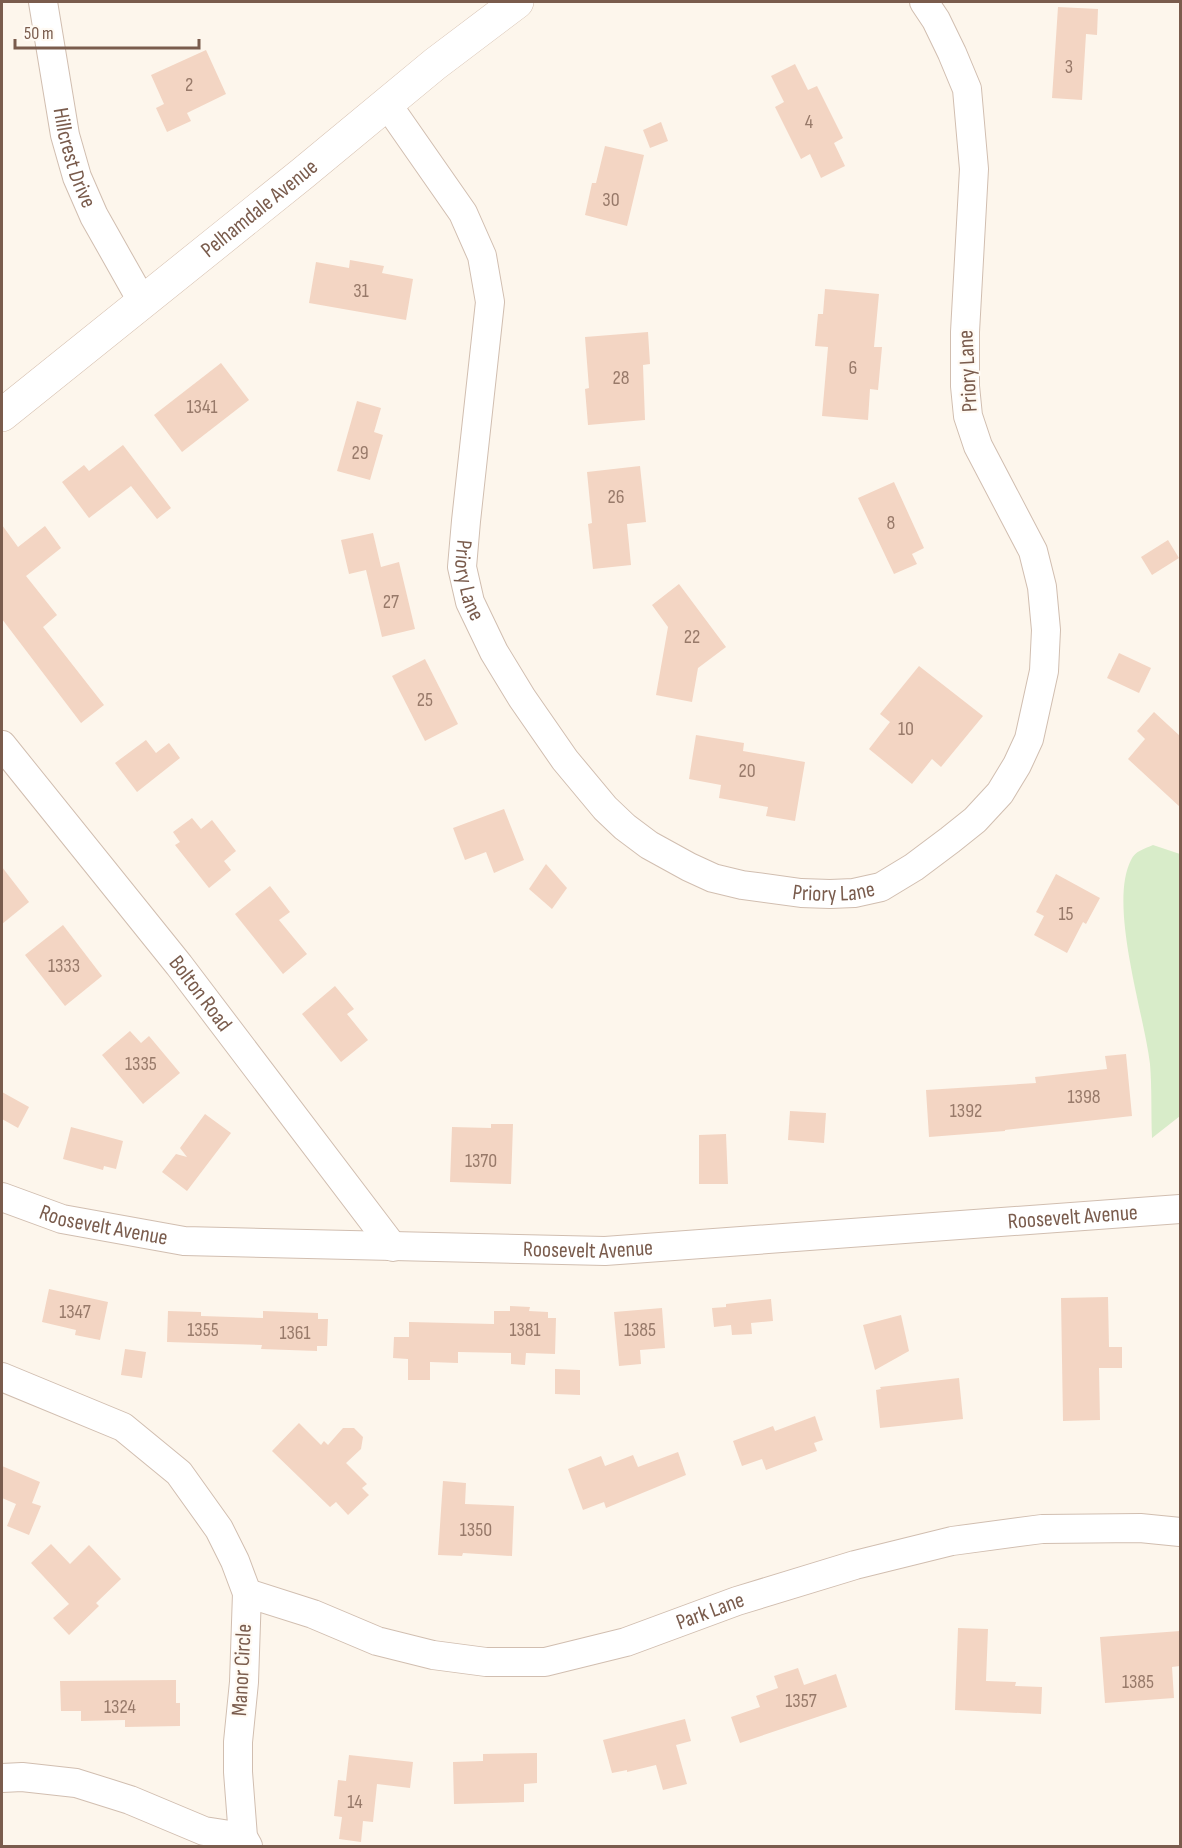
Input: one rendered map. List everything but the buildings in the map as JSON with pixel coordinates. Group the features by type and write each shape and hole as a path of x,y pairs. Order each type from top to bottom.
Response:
{"street":[{"name":"Hillcrest Drive","path":"43,2 65,135 77,177 94,216 142,301"},
{"name":"Pelhamdale Avenue","path":"2,415 435,64 517,2"},
{"name":"Priory Lane","path":"387,104 463,213 482,256 490,302 462,567 470,602 494,652 522,698 565,760 605,808 649,845 713,878 742,885 801,893 854,893 881,887 914,867 951,840 1000,793 1029,739 1044,671 1046,630 1042,587 1033,551 978,446 968,416 964,386 965,332 974,169 967,89 936,20 924,2"},
{"name":"Bolton Road","path":"2,745 179,965 393,1247"},
{"name":"Roosevelt Avenue","path":"2,1197 62,1219 184,1241 605,1251 1180,1209"},
{"name":"Manor Circle","path":"2,1377 123,1427 151,1448 178,1473 219,1529 235,1561 246,1593 244,1683 238,1742 238,1772 246,1842 204,1831 130,1800 76,1783 22,1777 2,1778"},
{"name":"Park Lane","path":"246,1593 313,1614 377,1641 433,1655 486,1662 545,1662 626,1642 737,1601 855,1565 952,1541 1042,1530 1140,1528 1180,1532"}],"green space":[{"path":"1153,845 1180,854 1180,1116 1152,1138 1150,1064 1125,931 1123,904 1125,880 1131,860 1137,852"}]}
